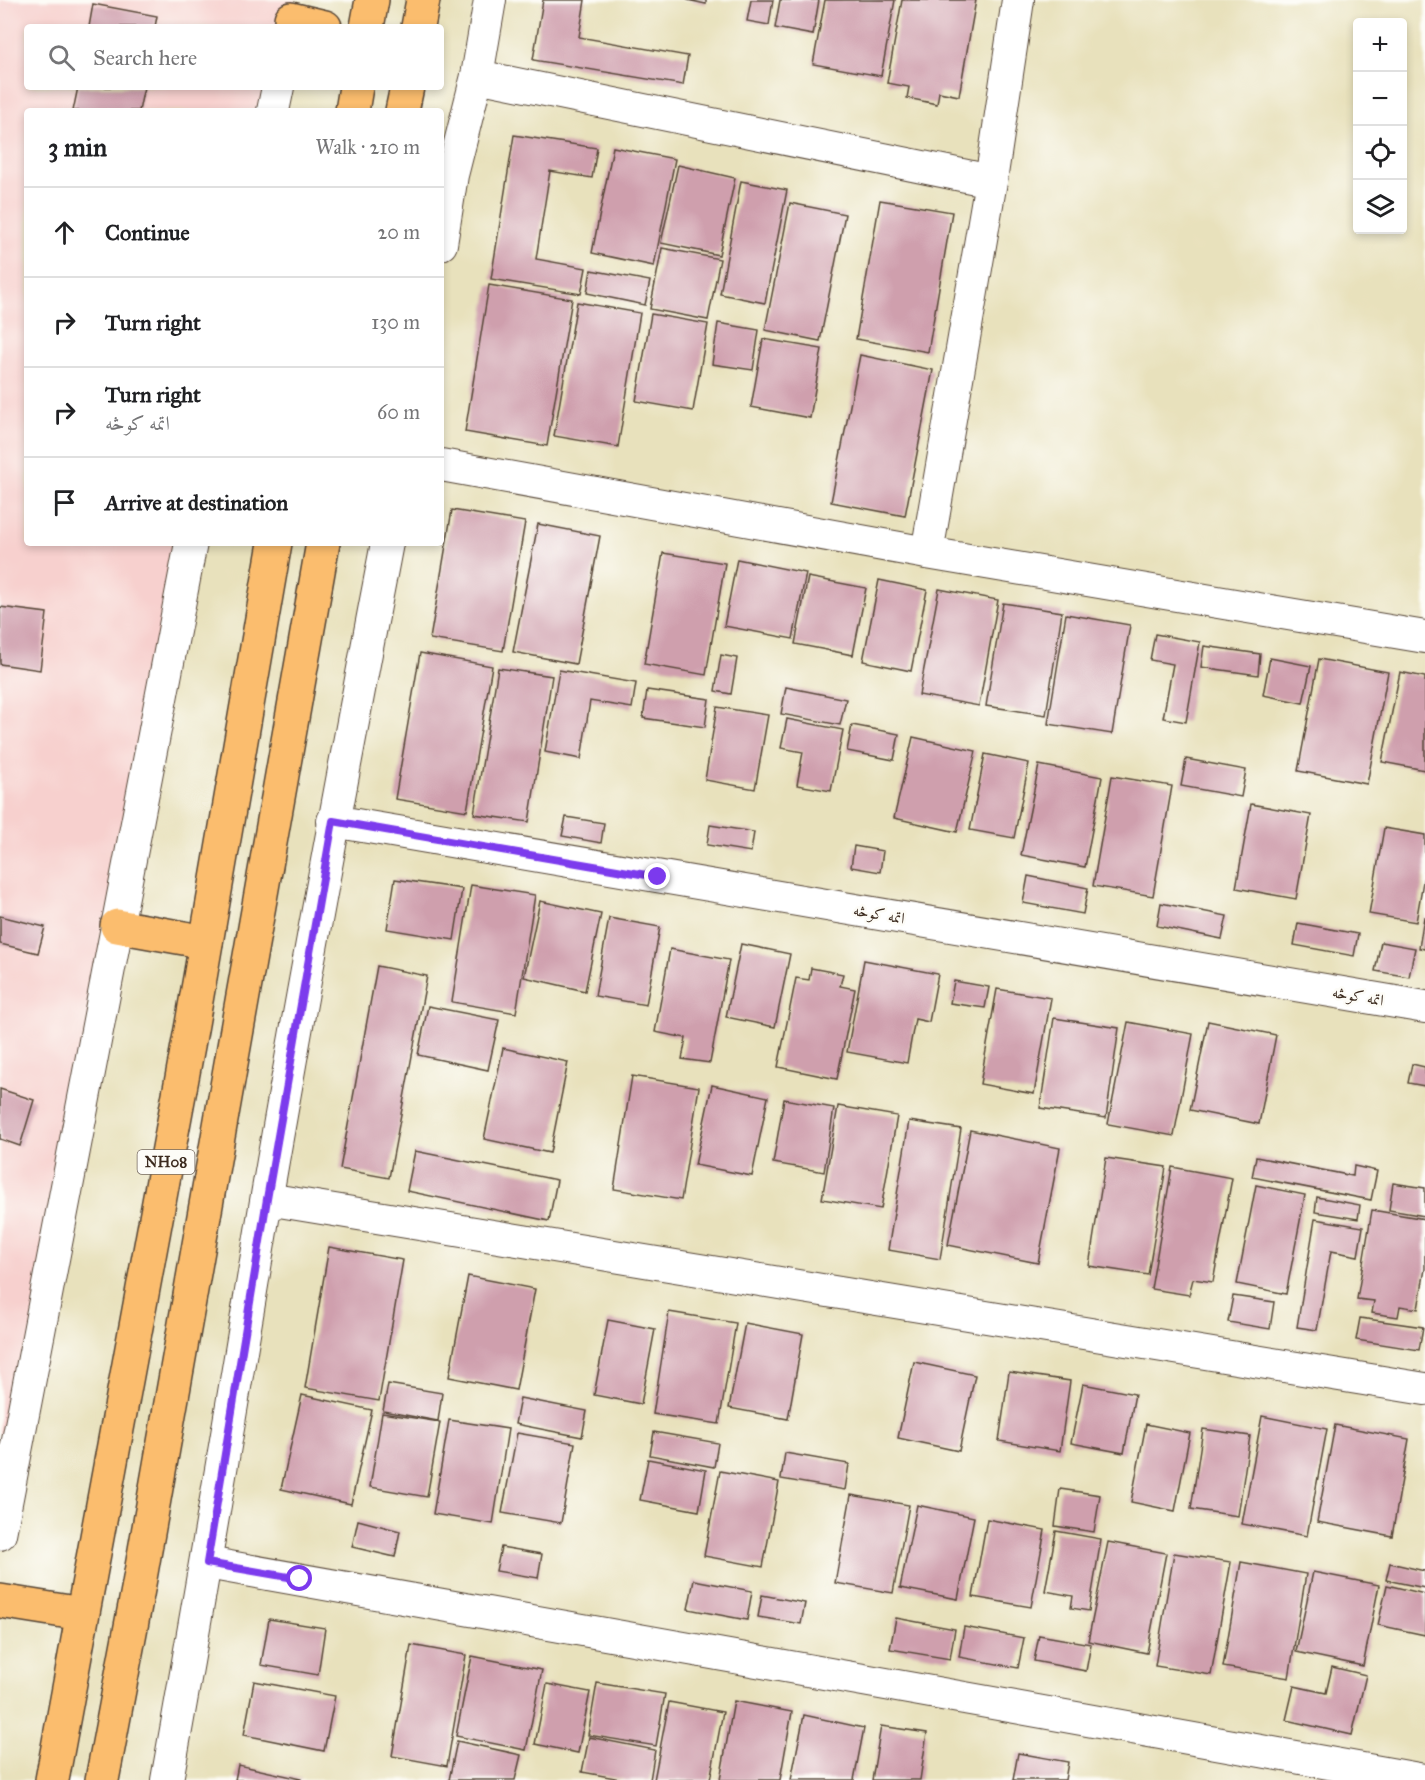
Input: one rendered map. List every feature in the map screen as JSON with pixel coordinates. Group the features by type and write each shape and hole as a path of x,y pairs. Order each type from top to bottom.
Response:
{"highway":[{"path":"368,24 372,0"},
{"path":"419,24 423,0"},
{"path":"292,15 317,24"},
{"path":"352,108 356,90"},
{"path":"403,108 406,90"},
{"name":"NH08","path":"52,1780 206,942 274,546"},
{"name":"NH08","path":"102,1780 140,1584 322,546"},
{"path":"117,926 206,942"},
{"path":"0,1601 82,1614"}],"street":[{"path":"444,225 452,175 477,76 490,0"},
{"path":"927,553 991,181 1018,0"},
{"path":"477,76 991,181"},
{"path":"274,108 277,90"},
{"path":"444,466 927,553 1425,637"},
{"path":"0,1534 189,546"},
{"path":"167,1780 207,1563 333,821 386,546"},
{"name":"اتمه کوڅه","path":"333,821 1425,1008"},
{"path":"267,1199 1425,1389"},
{"path":"207,1563 1424,1780"}],"shaded area":[{"path":"0,0 295,0 291,24 24,24 24,90 277,90 274,108 24,108 24,546 190,546 0,1534"}],"building":[{"path":"543,0 585,0 579,37 688,56 683,85 533,60"},
{"path":"687,0 706,0 706,4"},
{"path":"751,0 773,0 769,25 747,21"},
{"path":"780,0 819,0 813,35 775,28"},
{"path":"825,0 895,0 881,76 813,64"},
{"path":"902,0 976,0 959,96 939,92 937,104 907,98 909,87 887,83"},
{"path":"93,4 157,16 156,24 90,24"},
{"path":"77,90 143,90 140,108 74,108"},
{"path":"514,135 597,148 592,178 550,171 536,259 586,268 581,294 491,279"},
{"path":"613,147 675,159 654,266 592,253"},
{"path":"678,165 735,178 719,255 661,243"},
{"path":"741,181 787,190 765,303 720,294"},
{"path":"880,200 952,212 928,352 856,339"},
{"path":"790,203 845,214 820,341 765,330"},
{"path":"662,248 720,259 708,320 650,309"},
{"path":"591,270 650,281 645,305 587,293"},
{"path":"489,285 572,299 547,446 465,432"},
{"path":"577,302 640,313 618,447 554,436"},
{"path":"651,314 708,324 693,411 636,401"},
{"path":"718,323 759,330 753,370 712,364"},
{"path":"763,339 822,349 810,418 751,407"},
{"path":"860,355 933,370 905,516 831,502"},
{"path":"452,510 525,522 503,651 430,639"},
{"path":"538,524 600,536 576,664 513,652"},
{"path":"663,553 725,563 706,675 644,664"},
{"path":"737,559 806,573 793,639 724,626"},
{"path":"808,577 866,588 853,655 795,644"},
{"path":"879,580 927,590 911,671 863,661"},
{"path":"939,589 998,600 979,706 919,695"},
{"path":"1003,603 1062,612 1046,715 986,706"},
{"path":"0,607 47,613 40,670 0,664"},
{"path":"1066,614 1130,625 1112,734 1048,724"},
{"path":"1155,634 1200,642 1186,722 1163,718 1173,664 1150,660"},
{"path":"1204,646 1260,654 1258,675 1201,667"},
{"path":"420,653 492,666 467,811 395,799"},
{"path":"721,655 737,658 731,694 715,691"},
{"path":"1270,658 1311,666 1303,703 1263,695"},
{"path":"1319,659 1388,672 1367,784 1298,771"},
{"path":"498,668 552,676 529,822 474,814"},
{"path":"559,670 636,683 632,708 590,701 581,759 545,752"},
{"path":"1400,672 1425,677 1425,770 1382,762"},
{"path":"786,687 846,699 840,725 781,714"},
{"path":"647,690 709,699 705,727 643,718"},
{"path":"717,707 768,715 755,789 705,780"},
{"path":"787,719 843,730 831,791 797,785 803,752 781,748"},
{"path":"852,725 899,734 894,760 847,751"},
{"path":"913,737 976,751 957,832 894,818"},
{"path":"985,754 1029,763 1014,838 970,830"},
{"path":"1186,759 1246,770 1241,797 1181,786"},
{"path":"1039,765 1102,777 1085,867 1021,855"},
{"path":"1112,776 1172,786 1153,896 1093,886"},
{"path":"1251,804 1311,815 1296,899 1236,888"},
{"path":"566,817 604,823 601,843 562,836"},
{"path":"710,825 754,832 751,852 707,845"},
{"path":"1384,828 1425,835 1425,870 1416,922 1369,914"},
{"path":"854,846 883,851 880,872 851,867"},
{"path":"1028,876 1088,888 1083,914 1023,903"},
{"path":"395,879 462,889 454,940 387,929"},
{"path":"471,885 535,895 516,1013 452,1002"},
{"path":"540,901 601,914 585,991 524,977"},
{"path":"1161,903 1227,916 1222,939 1157,926"},
{"path":"0,916 45,927 38,953 0,944"},
{"path":"1425,917 1425,949 1419,948"},
{"path":"609,918 660,927 646,1005 595,996"},
{"path":"1298,923 1358,934 1354,956 1294,945"},
{"path":"1381,942 1415,948 1409,977 1375,971"},
{"path":"741,944 790,954 775,1027 726,1017"},
{"path":"670,949 729,960 710,1063 682,1059 686,1038 655,1032"},
{"path":"864,960 938,974 929,1022 915,1019 907,1063 847,1052"},
{"path":"377,966 427,976 389,1178 340,1169"},
{"path":"811,968 843,974 840,986 855,989 837,1079 778,1067 796,978 809,980"},
{"path":"954,981 989,987 985,1008 950,1003"},
{"path":"997,989 1051,998 1034,1094 980,1084"},
{"path":"428,1006 499,1020 488,1070 418,1055"},
{"path":"1054,1018 1119,1028 1106,1118 1040,1108"},
{"path":"1208,1021 1276,1035 1259,1124 1190,1110"},
{"path":"1128,1022 1193,1034 1174,1136 1108,1124"},
{"path":"503,1048 568,1062 550,1153 484,1139"},
{"path":"1412,1064 1425,1067 1425,1086 1408,1083"},
{"path":"632,1076 699,1087 681,1200 614,1189"},
{"path":"712,1085 768,1097 752,1176 695,1165"},
{"path":"0,1089 34,1100 20,1146 0,1139"},
{"path":"784,1099 834,1108 824,1172 773,1163"},
{"path":"838,1106 897,1116 881,1209 822,1199"},
{"path":"909,1121 961,1129 940,1259 888,1250"},
{"path":"970,1130 1060,1148 1038,1263 948,1245"},
{"path":"415,1151 557,1180 549,1221 407,1191"},
{"path":"1256,1157 1353,1176 1354,1166 1377,1171 1371,1200 1252,1177"},
{"path":"1106,1158 1166,1167 1148,1275 1089,1266"},
{"path":"1172,1167 1232,1178 1213,1282 1193,1279 1189,1295 1151,1289"},
{"path":"1393,1183 1425,1188 1425,1216 1389,1210"},
{"path":"1256,1185 1305,1195 1286,1294 1237,1284"},
{"path":"1317,1197 1360,1205 1358,1219 1315,1212"},
{"path":"1372,1210 1425,1219 1425,1269 1418,1309 1400,1306 1398,1317 1372,1313 1374,1301 1357,1299"},
{"path":"1315,1219 1363,1227 1358,1256 1331,1251 1317,1330 1297,1327"},
{"path":"329,1247 403,1260 379,1401 305,1388"},
{"path":"468,1276 535,1289 516,1390 449,1377"},
{"path":"1233,1296 1274,1302 1270,1329 1228,1322"},
{"path":"669,1312 736,1323 719,1424 653,1414"},
{"path":"1360,1318 1423,1327 1419,1350 1356,1340"},
{"path":"608,1320 655,1329 641,1404 594,1395"},
{"path":"745,1323 803,1334 788,1419 729,1408"},
{"path":"914,1362 975,1375 959,1451 898,1438"},
{"path":"1009,1372 1070,1381 1060,1451 999,1441"},
{"path":"388,1384 442,1393 438,1421 383,1411"},
{"path":"1083,1384 1135,1394 1124,1453 1071,1443"},
{"path":"302,1395 372,1410 351,1504 281,1489"},
{"path":"520,1398 587,1411 582,1437 515,1424"},
{"path":"382,1413 440,1422 427,1497 370,1487"},
{"path":"1262,1416 1327,1429 1307,1536 1242,1524"},
{"path":"449,1420 508,1429 493,1524 433,1514"},
{"path":"1146,1424 1190,1433 1175,1511 1131,1502"},
{"path":"1335,1425 1409,1439 1392,1536 1317,1522"},
{"path":"1203,1429 1250,1436 1238,1516 1191,1509"},
{"path":"654,1432 718,1443 714,1467 650,1455"},
{"path":"517,1433 575,1443 561,1523 502,1513"},
{"path":"785,1453 849,1464 845,1490 781,1479"},
{"path":"648,1459 706,1470 699,1511 640,1500"},
{"path":"720,1471 779,1482 763,1567 704,1556"},
{"path":"1060,1489 1100,1495 1094,1532 1055,1526"},
{"path":"851,1495 909,1505 893,1593 835,1583"},
{"path":"917,1505 974,1517 958,1599 900,1588"},
{"path":"987,1519 1045,1530 1031,1607 973,1597"},
{"path":"358,1520 400,1531 395,1557 352,1547"},
{"path":"1056,1531 1101,1539 1089,1611 1071,1608 1073,1596 1045,1591"},
{"path":"1108,1542 1166,1553 1147,1653 1088,1641"},
{"path":"501,1547 542,1554 538,1578 496,1571"},
{"path":"1174,1553 1231,1562 1211,1675 1155,1666"},
{"path":"1241,1562 1306,1574 1289,1678 1223,1667"},
{"path":"1390,1563 1425,1571 1425,1588 1386,1580"},
{"path":"1313,1572 1379,1585 1363,1666 1296,1652"},
{"path":"694,1580 752,1591 747,1620 688,1609"},
{"path":"1387,1585 1425,1594 1425,1635 1378,1625"},
{"path":"762,1595 805,1603 801,1624 758,1617"},
{"path":"896,1618 955,1629 950,1659 890,1649"},
{"path":"269,1619 325,1628 318,1675 261,1665"},
{"path":"964,1627 1024,1638 1018,1668 959,1657"},
{"path":"1039,1635 1091,1644 1086,1671 1034,1661"},
{"path":"411,1645 466,1655 447,1766 392,1756"},
{"path":"472,1656 542,1670 526,1750 456,1736"},
{"path":"1332,1667 1366,1675 1352,1735 1286,1720 1294,1686 1326,1693"},
{"path":"254,1681 335,1696 324,1751 244,1735"},
{"path":"597,1683 665,1694 656,1746 588,1735"},
{"path":"547,1684 590,1692 578,1753 535,1744"},
{"path":"734,1701 792,1712 780,1780 720,1780"},
{"path":"669,1702 723,1712 710,1780 654,1780"},
{"path":"804,1715 864,1728 854,1780 791,1780"},
{"path":"881,1726 927,1733 920,1780 872,1780"},
{"path":"589,1737 655,1750 650,1780 626,1780 582,1772"},
{"path":"457,1741 521,1755 515,1780 449,1780"},
{"path":"1018,1753 1068,1762 1065,1780 1013,1780"},
{"path":"238,1765 301,1779 301,1780 235,1780"}],"route":[{"path":"300,1579 207,1563 333,821 658,877"}]}
